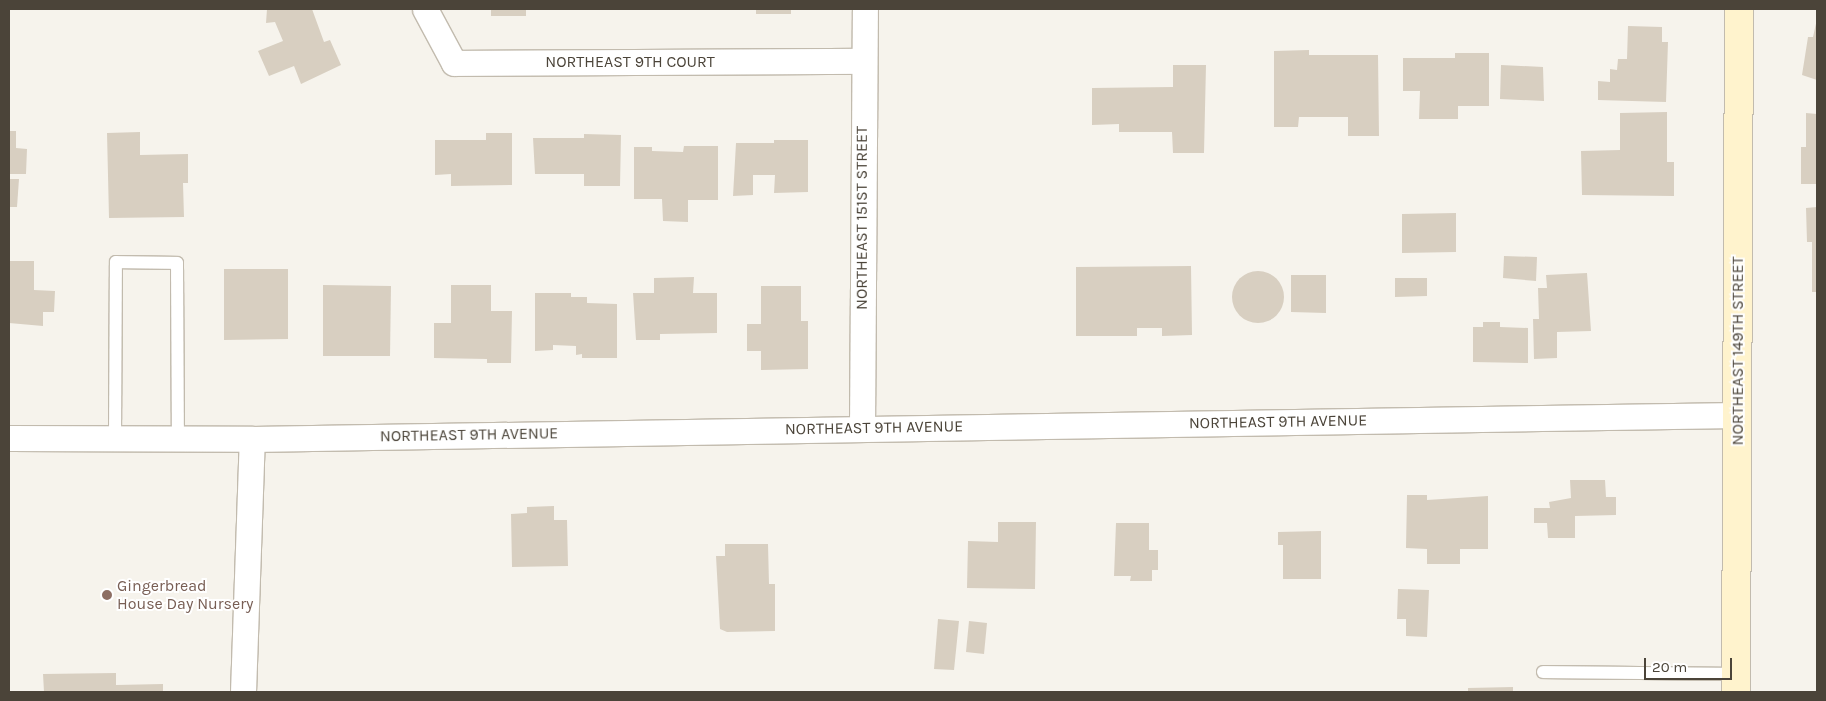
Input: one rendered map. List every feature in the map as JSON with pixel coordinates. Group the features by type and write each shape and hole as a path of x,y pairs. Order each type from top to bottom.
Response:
{"street":[{"name":"NORTHEAST 151ST STREET","path":"862,428 863,61 865,9"},
{"name":"NORTHEAST 149TH STREET","path":"1736,683 1739,9"},
{"name":"NORTHEAST 9TH COURT","path":"425,11 454,63 863,61"},
{"name":"NORTHEAST 9TH AVENUE","path":"9,438 252,439 862,428 1738,416"},
{"path":"243,692 252,439"}],"lane":[{"path":"115,438 116,262 177,263 178,439"},
{"path":"1543,672 1736,683"}],"building":[{"path":"267,9 312,9 324,42 330,40 341,65 301,84 294,66 269,76 258,51 283,41 275,22 266,23"},
{"path":"491,9 526,9 526,16 491,16"},
{"path":"756,9 791,9 791,14 756,14"},
{"path":"1817,19 1817,80 1802,75 1808,37 1813,37"},
{"path":"1628,26 1662,27 1662,42 1668,42 1666,102 1598,100 1598,81 1610,82 1610,69 1617,70 1618,59 1627,59"},
{"path":"1309,50 1309,55 1378,55 1379,136 1348,136 1348,117 1299,117 1298,127 1274,127 1274,51"},
{"path":"1455,53 1489,53 1489,106 1458,106 1458,119 1419,119 1420,91 1403,91 1403,58 1455,58"},
{"path":"1173,65 1206,65 1204,153 1173,153 1172,132 1119,132 1119,124 1092,125 1092,88 1173,87"},
{"path":"1501,65 1543,67 1544,101 1500,99"},
{"path":"1667,112 1667,162 1674,162 1674,196 1582,195 1581,151 1620,150 1620,113"},
{"path":"1806,113 1817,114 1817,184 1801,184 1801,147 1806,147"},
{"path":"9,131 16,131 16,148 27,149 26,174 9,174"},
{"path":"140,132 140,155 188,154 188,183 183,183 184,217 109,218 107,133"},
{"path":"486,133 512,133 512,185 451,186 451,174 435,175 435,140 486,140"},
{"path":"584,134 621,135 620,186 584,186 584,174 535,174 533,138 584,138"},
{"path":"774,140 808,140 808,192 774,193 775,175 753,175 753,195 733,196 736,143 774,143"},
{"path":"684,146 718,146 718,200 688,200 688,222 663,221 662,199 634,199 634,147 652,147 652,151 683,152"},
{"path":"9,179 19,179 17,207 9,207"},
{"path":"1817,207 1817,292 1812,292 1812,242 1807,242 1806,208"},
{"path":"1456,213 1456,252 1402,253 1402,214"},
{"path":"1504,256 1537,257 1536,281 1503,278"},
{"path":"9,261 34,261 34,290 55,291 54,312 43,312 43,326 9,323"},
{"path":"1191,266 1192,335 1162,336 1162,328 1137,328 1137,336 1076,336 1076,267"},
{"path":"224,269 288,269 288,339 224,340"},
{"path":"1253,271 1263,271 1277,278 1284,292 1284,302 1277,316 1263,323 1253,323 1243,319 1236,312 1232,302 1232,292 1236,282 1243,275"},
{"path":"1587,273 1591,331 1557,332 1557,358 1534,359 1533,319 1539,319 1538,288 1547,288 1546,275"},
{"path":"1291,275 1326,275 1326,313 1291,312"},
{"path":"694,277 693,293 717,293 717,333 660,334 660,340 636,340 633,293 654,293 654,278"},
{"path":"1395,278 1427,278 1427,296 1395,297"},
{"path":"323,285 391,286 390,356 323,356"},
{"path":"451,285 491,285 491,311 512,311 511,363 487,363 487,359 434,358 434,323 451,323"},
{"path":"761,286 801,286 801,321 808,321 808,369 761,370 761,351 747,351 747,324 761,324"},
{"path":"535,293 571,293 571,297 587,297 587,303 617,304 617,358 582,358 582,354 576,355 576,346 553,345 553,350 535,351"},
{"path":"1483,322 1500,322 1500,327 1528,328 1528,363 1473,362 1473,327 1483,327"},
{"path":"1570,480 1605,480 1606,497 1616,497 1616,515 1575,516 1575,538 1548,538 1547,523 1534,523 1534,508 1550,508 1549,502 1571,498"},
{"path":"1407,495 1427,495 1427,500 1488,496 1488,549 1460,549 1460,564 1427,564 1427,549 1406,548"},
{"path":"554,506 554,520 567,520 568,566 512,567 511,514 527,513 527,507"},
{"path":"998,522 1036,522 1035,589 967,588 968,541 998,542"},
{"path":"1116,523 1149,523 1149,550 1158,550 1158,570 1152,570 1152,581 1130,581 1131,576 1114,576"},
{"path":"1321,531 1321,579 1283,579 1283,545 1278,545 1278,532"},
{"path":"725,544 768,544 769,584 775,584 775,631 727,632 720,629 716,556 725,556"},
{"path":"1398,589 1429,590 1427,637 1406,636 1406,619 1397,619"},
{"path":"938,619 959,621 954,670 934,669"},
{"path":"969,621 987,623 984,654 966,652"},
{"path":"116,673 116,685 163,684 163,692 44,692 43,674"},
{"path":"1513,687 1513,692 1468,692 1468,688"}],"place":[{"name":"Gingerbread House Day Nursery","path":"107,595"}]}
